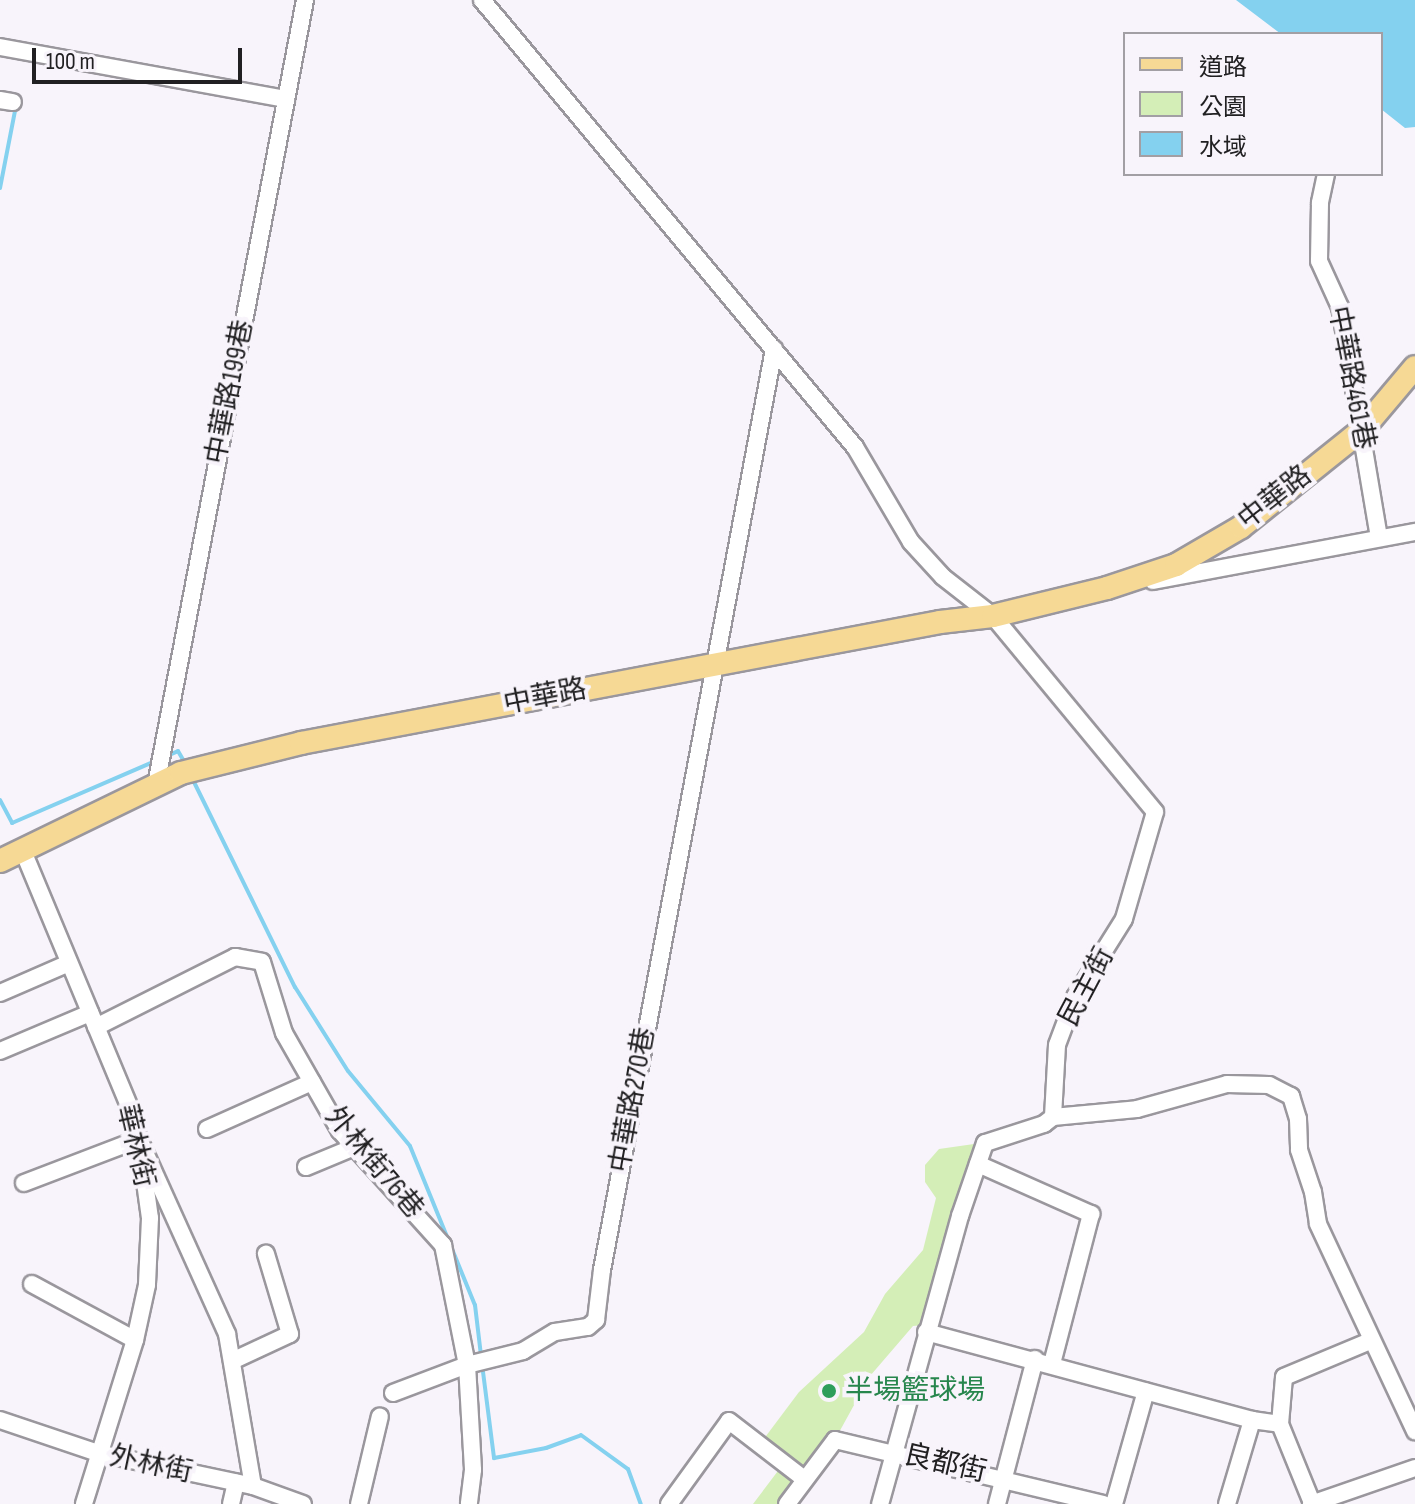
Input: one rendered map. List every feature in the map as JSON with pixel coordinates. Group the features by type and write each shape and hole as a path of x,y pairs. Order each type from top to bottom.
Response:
{"main road":[{"name":"中華路","path":"0,860 181,773 301,743 940,622 993,616 1107,588 1176,565 1241,527 1362,430 1415,367"}],"street":[{"name":"中華路199巷","path":"156,785 305,0"},
{"path":"482,0 855,447 911,542 943,577 993,616"},
{"path":"0,47 286,99"},
{"name":"中華路461巷","path":"1326,176 1320,203 1319,261 1340,307 1379,538"},
{"path":"714,665 774,349"},
{"name":"中華路","path":"1107,588 1415,532"},
{"name":"民主街","path":"993,616 1155,812 1124,919 1075,997 1057,1045 1053,1117"},
{"name":"中華路270巷","path":"393,1393 467,1365 523,1351 555,1332 588,1327 596,1320 602,1270 714,665"},
{"name":"華林街","path":"23,851 139,1139 150,1218 147,1285 135,1340 84,1504"},
{"name":"外林街76巷","path":"93,1020 235,957 262,962 284,1033 340,1131 443,1245 467,1365 473,1470 469,1504"},
{"path":"0,993 69,963"},
{"path":"0,1051 93,1020"},
{"path":"207,1129 312,1082"},
{"path":"880,1504 926,1332 985,1143 1044,1124 1053,1117 1137,1109 1227,1084 1269,1085 1291,1096 1300,1132 1299,1150 1313,1192 1318,1224 1370,1341 1415,1431"},
{"path":"24,1183 139,1139 227,1334 245,1485 231,1504"},
{"path":"306,1167 354,1147"},
{"path":"978,1164 1091,1214 1052,1364"},
{"path":"232,1361 290,1334 266,1254"},
{"path":"32,1284 135,1340"},
{"path":"926,1332 1252,1420 1280,1424"},
{"path":"1370,1341 1284,1377 1280,1424 1312,1504 1415,1468"},
{"path":"997,1504 1035,1359"},
{"path":"1114,1504 1146,1391"},
{"path":"359,1504 380,1416"},
{"name":"外林街","path":"0,1420 98,1453 245,1485 300,1504"},
{"path":"1227,1504 1252,1420"},
{"path":"669,1504 729,1421 803,1478"},
{"name":"良都街","path":"787,1504 803,1478 835,1440 1103,1504"}],"green space":[{"path":"981,1143 924,1325 913,1326 870,1376 837,1436 783,1504 753,1504 787,1459 763,1440 799,1392 864,1332 885,1294 923,1250 936,1198 925,1182 925,1165 939,1149"}],"water":[{"path":"1236,0 1415,0 1415,127 1405,128 1383,111 1383,32 1278,32"}],"waterway":[{"path":"0,188 16,106"},
{"path":"167,756 178,751 185,763"},
{"path":"0,800 12,823 155,761"},
{"path":"192,778 295,987 348,1071 410,1146 475,1305 481,1355"},
{"path":"482,1364 494,1458 546,1448 581,1435 628,1469 641,1504"}],"place":[{"name":"半場籃球場","path":"829,1391"}]}
